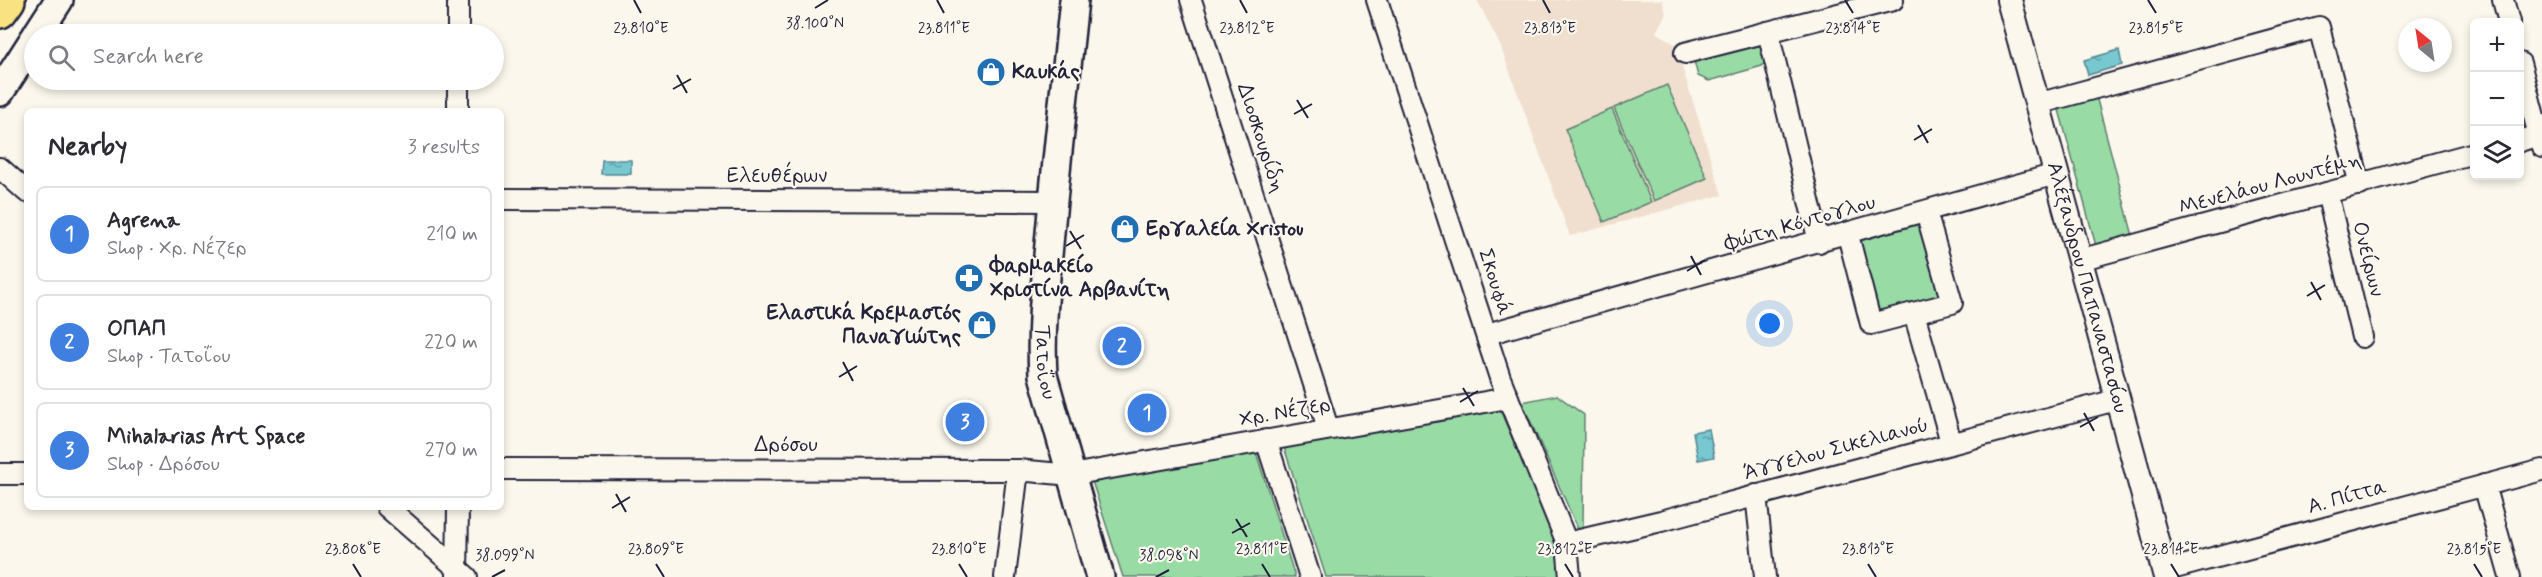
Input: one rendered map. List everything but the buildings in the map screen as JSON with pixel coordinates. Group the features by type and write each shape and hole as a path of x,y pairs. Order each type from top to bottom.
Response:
{"highway":[{"path":"0,11 8,0"}],"main road":[{"path":"43,24 59,0"},
{"name":"Τατοΐου","path":"1074,0 1042,319 1042,353 1043,375 1100,577"},
{"path":"0,92 24,55"}],"street":[{"path":"458,0 458,24"},
{"name":"Διοσκουρίδη","path":"1191,0 1328,428"},
{"name":"Σκουφά","path":"1377,0 1508,398 1567,543 1570,577"},
{"path":"1685,53 1893,0"},
{"name":"Αλέξανδρου Παπαναστασίου","path":"2009,0 2165,574"},
{"path":"2503,0 2508,18"},
{"path":"2037,104 2319,27 2360,185"},
{"path":"1768,32 1819,242"},
{"path":"2522,72 2541,139 2524,141"},
{"path":"458,90 458,108"},
{"name":"Μενελάου Λουντέμη","path":"2079,260 2470,154"},
{"path":"0,168 24,189"},
{"name":"Φώτη Κόντογλου","path":"1487,334 1848,235 2056,174"},
{"name":"Ονείρων","path":"2327,193 2362,337"},
{"name":"Ελευθέρων","path":"504,199 1053,201"},
{"path":"1848,235 1871,324 1952,303 1926,212"},
{"path":"1914,312 1951,442"},
{"name":"Χρ. Νέζερ","path":"1071,476 1328,428 1508,398"},
{"name":"Άγγελου Σικελιανού","path":"1567,543 2116,400"},
{"path":"1266,440 1311,577"},
{"name":"Δρόσου","path":"504,469 1018,470 1071,476"},
{"path":"1005,577 1018,470"},
{"name":"Α. Πίττα","path":"2165,574 2542,470"},
{"path":"0,474 24,474"},
{"path":"2484,485 2510,577"},
{"path":"1756,495 1765,577"},
{"path":"390,510 460,574"},
{"path":"458,510 460,574"}],"shaded area":[{"path":"1477,0 1662,0 1666,14 1656,32 1675,44 1722,195 1570,236 1500,45"}],"green space":[{"path":"1762,41 1769,58 1762,66 1709,81 1698,76 1694,61 1696,59"},
{"path":"1667,85 1707,178 1654,201 1614,108"},
{"path":"2096,96 2133,236 2096,246 2058,106"},
{"path":"1612,109 1651,202 1604,222 1565,129"},
{"path":"1922,223 1945,299 1876,318 1855,242"},
{"path":"1557,395 1584,415 1583,528 1578,529 1522,402"},
{"path":"1500,410 1558,544 1559,577 1326,577 1284,447"},
{"path":"1256,452 1295,577 1123,577 1092,481"}],"water":[{"path":"2119,50 2122,65 2088,75 2084,60"},
{"path":"602,160 631,160 631,174 601,174"},
{"path":"1709,429 1714,457 1698,460 1693,432"}],"place":[{"name":"Καυκάς","path":"991,72"},
{"name":"Εργαλεία Xristou","path":"1125,229"},
{"name":"Φαρμακείο Χριστίνα Αρβανίτη","path":"969,278"},
{"name":"Ελαστικά Κρεμαστός Παναγιώτης","path":"982,325"},
{"name":"ΟΠΑΠ","path":"1122,346"},
{"name":"Agrena","path":"1147,413"},
{"name":"Mihalarias Art Space","path":"965,422"}]}
